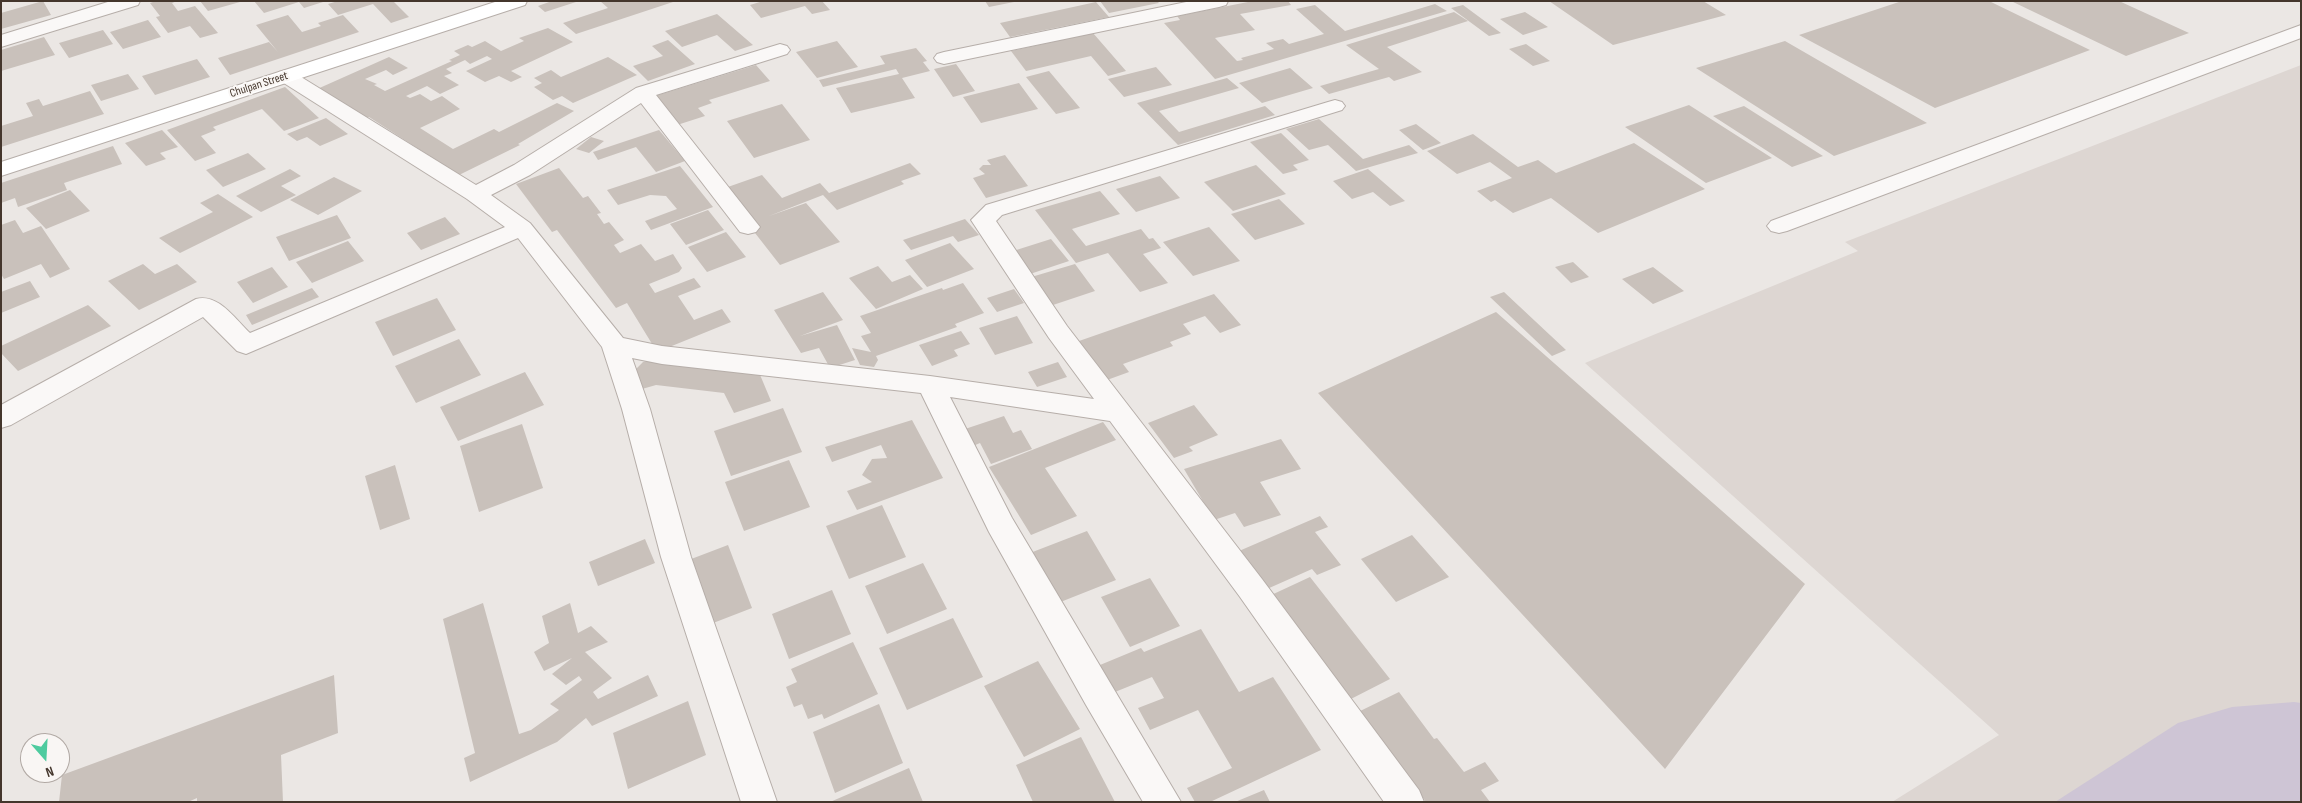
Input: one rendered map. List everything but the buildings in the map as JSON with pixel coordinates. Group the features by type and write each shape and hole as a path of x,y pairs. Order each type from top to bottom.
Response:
{"main road":[{"name":"Chulpan Street","path":"1,169 518,1"}],"street":[{"path":"1,41 131,1"},
{"path":"944,58 1219,1"},
{"path":"1779,226 2301,31"},
{"path":"474,194 522,170 643,92 780,50"},
{"path":"286,76 474,194 522,228 614,345 636,409 676,557 759,802"},
{"path":"643,92 748,227"},
{"path":"1335,106 994,210 983,220 1058,332 1121,413 1406,802"},
{"path":"1,418 205,305 246,345 522,228"},
{"path":"614,345 662,355 930,385 1121,413"},
{"path":"930,385 1000,524 1098,696 1163,802"}],"shaded area":[{"path":"2301,65 2301,802 1892,802 1999,735 1585,363 1858,251 1845,242"},
{"path":"2301,703 2301,802 2055,802 2178,723 2232,707"}]}
